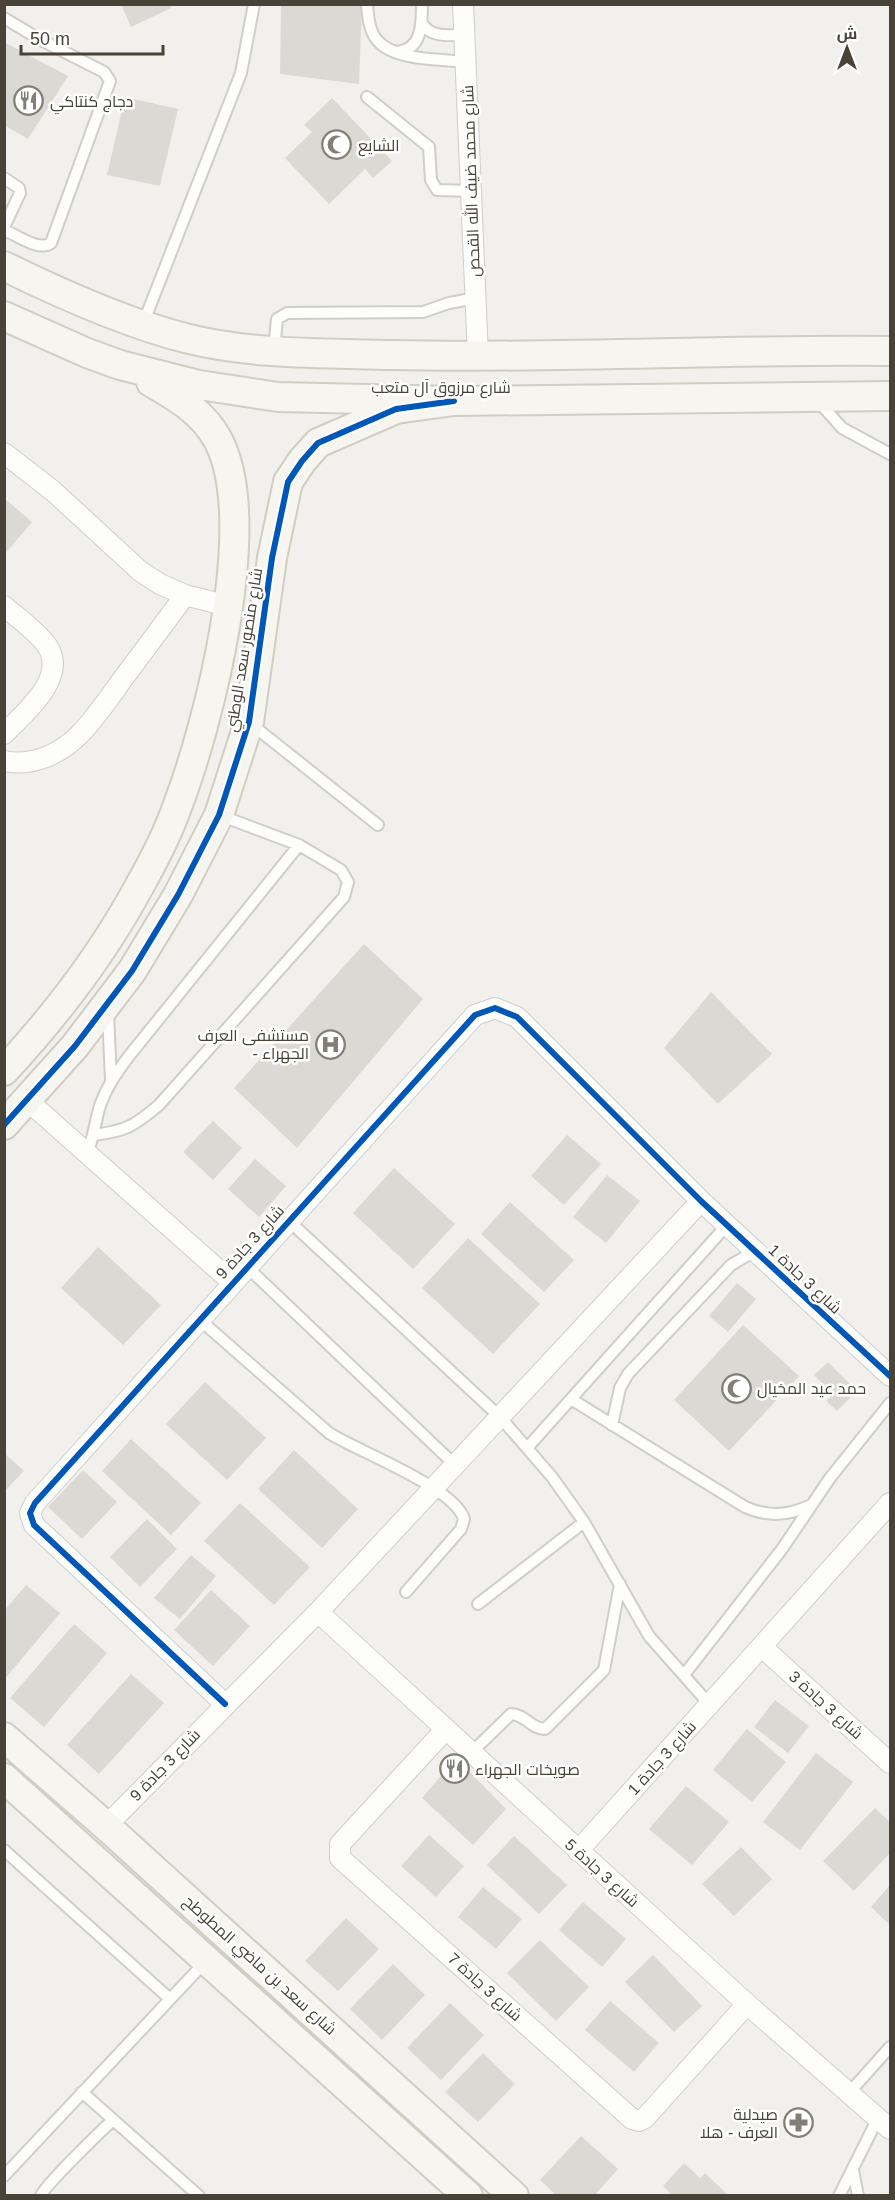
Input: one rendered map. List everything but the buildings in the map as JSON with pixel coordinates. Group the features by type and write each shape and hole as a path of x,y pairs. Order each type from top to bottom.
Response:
{"street":[{"name":"شارع محمد ضيف الله القحص","path":"463,4 478,357"},
{"name":"شارع مرزوق آل متعب","path":"4,266 142,326 191,340 274,350 478,357 816,350 891,351"},
{"name":"شارع مرزوق آل متعب","path":"4,316 120,365 199,385 278,397 454,401 891,396"},
{"name":"شارع منصور سعد الوطني","path":"4,1071 31,1042 89,967 140,885 177,808 202,732 228,606 233,555 234,502 228,464 218,440 200,416 180,399 120,365"},
{"name":"شارع منصور سعد الوطني","path":"4,1125 75,1046 132,971 178,895 219,815 249,722 272,558 288,482 318,443 396,409 454,401"},
{"path":"4,453 53,491 140,571 160,584 185,595 228,606"},
{"path":"233,555 239,548 249,544 258,544 267,549 272,558"},
{"path":"4,761 32,762 50,755 79,735 185,595"},
{"path":"4,606 47,645 52,664 45,692 4,734"},
{"name":"شارع 3 جادة 9","path":"106,1826 318,1612 701,1201 517,1017 495,1008 476,1015 246,1266 35,1503 30,1514 34,1525 225,1704"},
{"name":"شارع 3 جادة 9","path":"27,1100 90,1144 232,1282"},
{"name":"شارع 3 جادة 1","path":"701,1201 891,1376"},
{"name":"شارع 3 جادة 1","path":"578,1851 891,1503"},
{"name":"شارع 3 جادة 5","path":"318,1612 747,2004 884,2124"},
{"name":"شارع 3 جادة 3","path":"762,1647 891,1763"},
{"name":"شارع 3 جادة 7","path":"445,1730 340,1844 340,1857 633,2119 639,2121 645,2118 747,2004"},
{"name":"شارع سعد بن ماضي المطوطح","path":"4,1737 106,1826 514,2196"},
{"name":"شارع سعد بن ماضي المطوطح","path":"4,1778 468,2195"}],"lane":[{"path":"142,326 241,73 254,4"},
{"path":"367,4 370,28 376,40 392,52 466,62"},
{"path":"392,52 411,48 421,32 422,4"},
{"path":"4,18 39,39 104,72 110,81 48,246 38,245 4,228 20,194 19,188 4,178"},
{"path":"422,23 431,33 465,35"},
{"path":"367,97 429,147 431,180 437,190 472,191"},
{"path":"274,350 277,319 287,313 423,312 449,303 476,298"},
{"path":"816,398 842,428 891,454"},
{"path":"249,722 378,825"},
{"path":"90,1144 140,1121 159,1106 344,897 348,882 341,870 299,845 219,815"},
{"path":"90,1144 99,1108 111,1082 129,1056 299,845"},
{"path":"108,1003 111,1082"},
{"path":"288,1221 500,1417 552,1477 584,1522 649,1636 710,1705"},
{"path":"527,1448 727,1225"},
{"path":"612,1425 620,1388 628,1374 731,1265 755,1251"},
{"path":"246,1266 455,1465"},
{"path":"199,1319 329,1433 434,1488 459,1509 464,1519 463,1524 406,1592"},
{"path":"571,1399 745,1507 760,1514 794,1513 811,1505"},
{"path":"684,1675 782,1549 830,1478 891,1403"},
{"path":"478,1604 584,1522"},
{"path":"471,1753 511,1714 521,1716 539,1729 549,1726 599,1677 607,1662 620,1584"},
{"path":"4,1850 170,1999"},
{"path":"4,2176 207,1961"},
{"path":"849,2092 891,2047"},
{"path":"82,2092 199,2196"},
{"path":"41,2196 43,2189 113,2120"},
{"path":"839,2196 853,2169 884,2124"},
{"path":"853,2169 858,2196"}],"cycle path":[{"path":"4,1125 75,1046 132,971 178,895 219,815 249,722 272,558 288,482 318,443 396,409 454,401"},
{"path":"225,1704 34,1525 30,1513 35,1503 475,1015 495,1008 517,1017 701,1201 890,1376"}],"place":[{"name":"دجاج كنتاكي","path":"29,101"},
{"name":"الشايع","path":"337,145"},
{"name":"مستشفى العرف - الجهراء","path":"330,1044"},
{"name":"حمد عيد المخيال","path":"736,1388"},
{"name":"صويخات الجهراء","path":"454,1769"},
{"name":"صيدلية العرف - هلا","path":"799,2123"}]}
